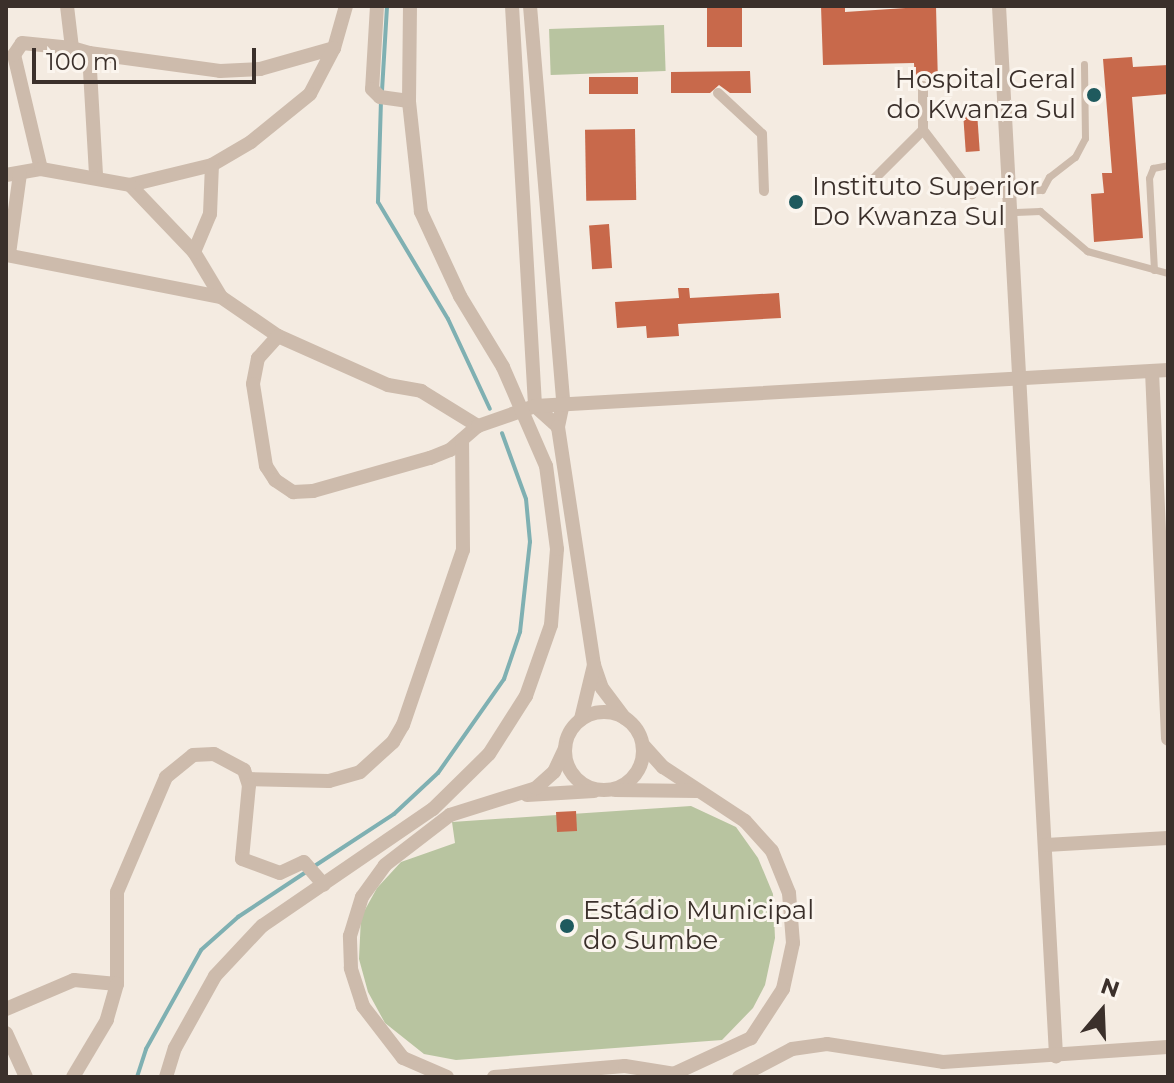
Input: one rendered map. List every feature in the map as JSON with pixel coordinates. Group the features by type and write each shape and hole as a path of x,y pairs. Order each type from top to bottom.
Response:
{"street":[{"path":"67,6 72,48"},
{"path":"346,6 334,48 310,94 251,142 212,165 130,185 96,176 41,169 13,174 8,254 221,297 278,336 388,385 421,391 478,426"},
{"path":"377,6 372,89 380,97 405,100"},
{"path":"166,1077 175,1048 215,976 262,926 322,882 433,809 489,754 526,696 551,625 557,549 546,466 529,407 421,212 405,100 410,6"},
{"path":"512,6 529,407"},
{"path":"494,1077 625,1066 671,1076 751,1038 783,989 793,943 789,893 772,851 745,821 663,767 602,688 594,665 558,427 563,403 530,6"},
{"path":"999,6 1056,1056"},
{"path":"41,169 14,55 22,43 220,71 260,69 334,48"},
{"path":"89,53 96,176"},
{"path":"923,86 923,130 972,194"},
{"path":"718,93 762,134 764,191"},
{"path":"868,185 923,130"},
{"path":"194,252 210,214 212,165"},
{"path":"130,185 194,252 221,297"},
{"path":"278,336 258,358 253,384 266,466 293,492 430,458 462,440 478,426 529,407 1168,370"},
{"path":"1152,371 1164,580 1168,739"},
{"path":"529,407 558,427"},
{"path":"73,1077 107,1020 117,984 117,892 166,777 193,755 205,754 230,762 248,779 329,781 347,777 379,757 398,733 463,550 462,440"},
{"path":"519,796 554,772 581,719 594,665"},
{"path":"581,719 604,712 625,718"},
{"path":"565,748 569,769 582,784 602,790 632,779 643,745"},
{"path":"248,779 242,859 280,873 297,863 311,865 322,882"},
{"path":"447,1077 403,1058 363,1006 351,968 350,936 362,897 385,865 450,815 519,796 602,790 697,791"},
{"path":"1046,845 1168,838"},
{"path":"6,1009 74,980 117,984"},
{"path":"6,1033 26,1077"},
{"path":"739,1077 792,1049 827,1044 943,1062 1168,1047"}],"lane":[{"path":"1011,192 1042,190 1049,177 1075,157 1085,138 1084,64"},
{"path":"1154,270 1149,178 1153,168 1168,165"},
{"path":"1012,212 1040,211 1087,251 1168,273"}],"green space":[{"path":"664,25 666,71 551,75 549,29"},
{"name":"Estádio Municipal do Sumbe","path":"691,806 736,827 758,858 773,894 775,938 765,985 753,1008 722,1040 456,1060 424,1054 385,1023 368,992 359,959 361,917 377,888 401,862 455,843 452,822"}],"building":[{"path":"707,6 742,6 742,47 707,47"},
{"path":"821,6 845,6 845,12 936,6 938,84 922,78 915,85 914,63 823,65"},
{"path":"1132,57 1133,67 1168,65 1168,94 1132,97 1143,238 1094,242 1091,194 1104,193 1102,173 1112,173 1103,59"},
{"path":"750,71 751,93 730,93 719,85 710,93 671,93 671,72"},
{"path":"589,77 638,77 638,94 589,94"},
{"path":"977,112 980,151 966,152 963,113"},
{"path":"635,129 636,200 586,201 585,130"},
{"path":"609,224 612,268 592,269 589,225"},
{"path":"678,288 689,288 690,298 779,293 781,318 678,324 679,336 647,338 646,326 617,328 615,302 679,298"},
{"path":"576,811 577,831 557,832 556,812"}],"waterway":[{"path":"382,91 387,6"},
{"path":"381,100 378,202 448,319 490,409"},
{"path":"313,867 394,814 438,773 504,679 520,632 530,542 526,499 502,433"},
{"path":"137,1077 146,1049 201,950 238,917 306,872"}],"place":[{"name":"Hospital Geral do Kwanza Sul","path":"1094,95"},
{"name":"Instituto Superior Do Kwanza Sul","path":"796,202"},
{"name":"Estádio Municipal do Sumbe","path":"567,926"}]}
